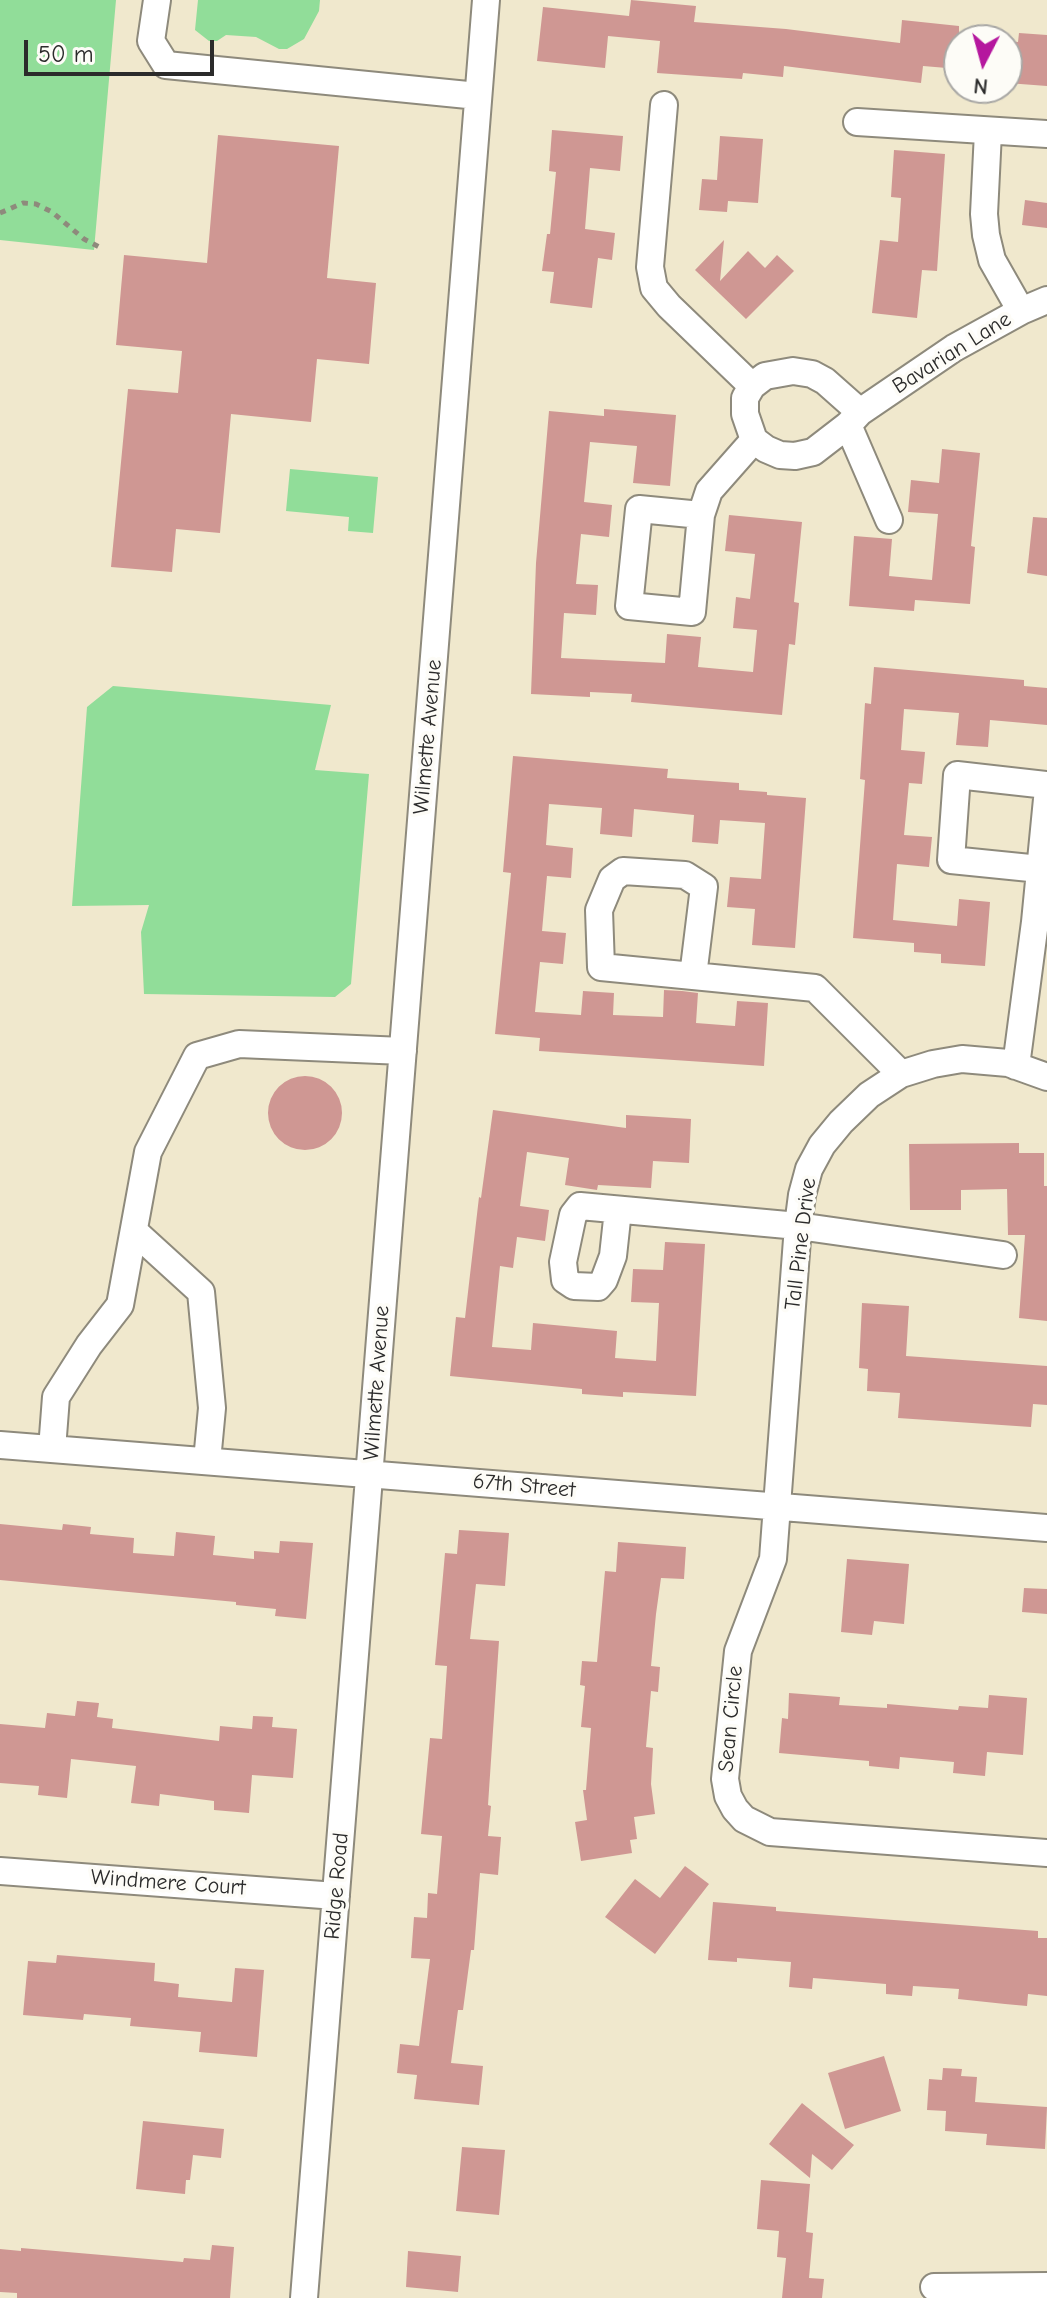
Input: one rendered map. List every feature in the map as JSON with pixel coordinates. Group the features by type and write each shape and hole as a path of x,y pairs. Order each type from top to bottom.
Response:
{"street":[{"path":"157,0 151,41 166,65 478,96"},
{"name":"Wilmette Avenue","path":"371,1474 486,0"},
{"path":"664,105 650,267 654,288 752,386"},
{"path":"857,122 1047,134"},
{"path":"988,132 984,214 986,235 992,260 1021,311"},
{"name":"Bavarian Lane","path":"754,440 780,455 813,452 954,348 1047,300"},
{"path":"701,515 709,491 754,440 745,414 745,398 752,386 765,376 778,372 812,374 825,381 854,419 889,520"},
{"path":"1040,869 951,860 957,775 1047,785"},
{"path":"1016,1066 1047,799"},
{"path":"693,976 704,887 685,875 623,871 612,879 599,910 601,967 815,988 901,1074"},
{"path":"52,1449 56,1397 89,1345 120,1305 148,1152 197,1056 239,1044 403,1051"},
{"name":"Tall Pine Drive","path":"777,1506 798,1226 809,1169 822,1145 869,1095 901,1074 933,1064 962,1059 990,1060 1047,1077"},
{"path":"618,1210 798,1226 1003,1255"},
{"path":"134,1231 201,1292 212,1408 207,1461"},
{"name":"67th Street","path":"0,1445 1047,1528"},
{"name":"Ridge Road","path":"304,2298 371,1474"},
{"name":"Sean Circle","path":"777,1506 773,1559 738,1651 734,1676 725,1779 728,1796 735,1809 744,1819 770,1832 1047,1853"},
{"name":"Windmere Court","path":"0,1871 336,1896"},
{"path":"934,2287 1047,2286"}],"path":[{"path":"0,213 23,203 36,204 101,248"}],"green space":[{"path":"0,0 116,0 94,250 0,240"},
{"path":"198,0 320,0 319,11 304,39 287,49 279,49 256,37 226,35 217,41 209,41 195,30"},
{"path":"290,469 378,477 373,533 348,531 349,517 286,511"},
{"path":"113,686 331,705 315,770 369,774 351,984 335,997 144,994 141,932 149,905 72,906 87,707"}],"building":[{"path":"631,0 696,6 694,22 900,43 902,20 943,24 943,68 923,66 921,83 784,66 783,77 743,73 742,79 657,73 660,41 608,36 605,68 537,61 543,7 629,16"},
{"path":"1023,33 1047,35 1047,86 1023,84"},
{"path":"552,130 623,136 620,171 590,168 585,229 615,233 612,260 598,258 592,308 550,303 554,272 542,271 547,234 550,234 556,172 549,171"},
{"path":"218,135 339,146 327,278 376,283 369,364 317,359 311,422 231,414 220,533 176,529 172,572 111,567 128,389 178,393 182,351 116,345 124,255 207,263"},
{"path":"720,136 763,139 758,203 728,201 727,212 699,210 702,179 717,180"},
{"path":"894,150 945,154 937,271 922,270 917,318 872,313 880,240 898,242 901,198 891,197"},
{"path":"1025,200 1047,203 1047,228 1022,225"},
{"path":"724,240 720,281 748,251 765,268 777,255 794,271 746,319 695,270"},
{"path":"604,409 676,415 670,486 633,483 637,446 590,442 584,502 612,505 609,537 581,534 576,584 598,585 596,615 564,613 561,658 665,663 667,634 701,637 698,667 753,672 757,630 733,628 736,597 750,599 755,554 725,551 729,515 802,522 794,602 799,603 795,645 789,644 782,715 631,702 632,694 590,692 590,697 531,694 536,563 549,411 604,416"},
{"path":"942,449 980,453 971,546 975,547 970,604 915,600 914,611 849,606 854,536 892,539 889,576 932,580 938,514 908,512 911,480 939,483"},
{"path":"1033,517 1047,518 1047,576 1027,573"},
{"path":"874,667 1024,680 1024,686 1047,688 1047,725 990,720 988,747 956,745 959,713 904,709 901,750 925,752 922,784 909,783 904,835 932,837 929,867 897,864 893,920 957,926 959,899 990,902 985,966 941,963 941,954 914,952 914,943 853,938 865,780 860,779 865,703 871,704"},
{"path":"513,756 668,769 667,778 739,783 739,790 806,798 795,948 752,945 755,909 727,907 730,877 761,879 765,823 720,820 718,844 692,842 694,815 634,809 632,837 600,834 602,808 549,804 546,845 573,848 571,878 547,876 542,931 566,933 563,964 540,962 535,1012 581,1015 583,991 614,993 613,1015 663,1017 664,990 682,991 698,993 696,1023 735,1026 737,1001 768,1003 764,1066 539,1051 540,1038 495,1034 511,873 503,872"},
{"path":"305,1076 319,1079 331,1087 339,1099 342,1113 339,1127 331,1139 319,1147 305,1150 291,1147 279,1139 271,1127 268,1113 271,1099 279,1087 291,1079"},
{"path":"493,1110 626,1128 626,1115 691,1119 689,1163 653,1161 651,1188 598,1185 597,1190 565,1185 569,1158 527,1152 520,1206 549,1210 545,1241 517,1237 513,1268 500,1266 492,1347 531,1350 533,1323 617,1331 615,1358 656,1361 659,1303 631,1302 633,1269 663,1270 665,1242 705,1244 696,1396 623,1392 623,1397 582,1394 582,1389 450,1376 456,1317 465,1318"},
{"path":"1019,1143 1019,1153 1044,1153 1044,1186 1047,1186 1047,1321 1019,1318 1025,1235 1008,1235 1007,1189 961,1190 961,1210 910,1210 909,1144"},
{"path":"862,1303 909,1306 906,1356 1047,1366 1047,1405 1033,1404 1031,1427 898,1418 900,1393 867,1391 868,1369 859,1368"},
{"path":"0,1524 62,1530 63,1524 91,1527 90,1534 134,1538 133,1553 174,1556 176,1532 215,1536 213,1555 254,1559 254,1551 279,1553 280,1541 313,1543 306,1619 275,1616 276,1609 236,1605 236,1602 0,1580"},
{"path":"459,1530 509,1533 505,1586 476,1584 470,1639 499,1641 488,1805 491,1806 488,1836 501,1837 498,1875 480,1873 474,1950 471,1950 463,2010 458,2010 451,2063 483,2066 479,2105 414,2099 417,2075 397,2073 400,2044 419,2046 430,1959 411,1958 414,1917 427,1918 428,1893 437,1894 442,1836 421,1834 430,1738 442,1739 447,1666 435,1665 445,1553 457,1554"},
{"path":"618,1542 686,1547 684,1579 661,1578 656,1614 651,1666 660,1667 658,1692 651,1691 646,1747 653,1748 651,1784 655,1814 634,1817 637,1839 630,1840 632,1853 581,1861 575,1822 587,1820 583,1790 586,1790 591,1728 581,1727 585,1686 580,1685 582,1661 597,1662 605,1571 616,1572"},
{"path":"847,1559 909,1564 904,1624 874,1621 872,1635 841,1632"},
{"path":"1024,1588 1047,1589 1047,1614 1022,1612"},
{"path":"789,1693 840,1697 839,1705 887,1708 887,1704 958,1710 959,1706 988,1708 989,1695 1027,1698 1023,1755 987,1752 985,1776 953,1773 954,1762 900,1757 899,1769 869,1766 869,1761 779,1753 782,1718 788,1719"},
{"path":"77,1701 99,1703 97,1717 113,1719 112,1728 219,1741 220,1726 252,1729 253,1716 273,1717 272,1727 297,1729 293,1778 252,1775 249,1813 214,1810 214,1801 160,1794 159,1806 131,1803 136,1766 71,1759 67,1798 38,1795 39,1786 0,1783 0,1724 45,1728 47,1713 75,1716"},
{"path":"685,1866 709,1884 655,1954 605,1917 635,1879 660,1898"},
{"path":"713,1902 776,1907 776,1911 1038,1931 1038,1938 1047,1938 1047,1996 1028,1994 1027,2006 958,1999 959,1989 913,1986 912,1996 886,1994 886,1984 813,1978 812,1989 789,1987 791,1962 737,1958 737,1962 708,1960"},
{"path":"57,1955 155,1963 154,1981 179,1984 178,1997 232,2002 235,1968 264,1970 257,2057 199,2052 201,2032 130,2026 131,2018 84,2014 83,2020 23,2015 28,1961 56,1963"},
{"path":"884,2056 901,2111 845,2129 828,2073"},
{"path":"943,2068 962,2069 961,2076 977,2077 975,2102 1047,2107 1045,2149 986,2145 987,2134 945,2131 946,2111 927,2110 929,2079 942,2080"},
{"path":"802,2103 854,2145 832,2170 812,2154 810,2178 769,2144"},
{"path":"143,2121 224,2129 221,2158 193,2155 185,2194 136,2189"},
{"path":"462,2147 505,2150 499,2215 456,2211"},
{"path":"761,2180 810,2184 806,2232 813,2233 809,2278 824,2279 822,2298 782,2298 786,2258 777,2257 779,2231 757,2229"},
{"path":"212,2245 234,2247 230,2298 17,2298 17,2293 0,2292 0,2249 21,2251 21,2248 183,2262 184,2258 210,2260"},
{"path":"408,2251 461,2256 458,2292 406,2287"}]}
